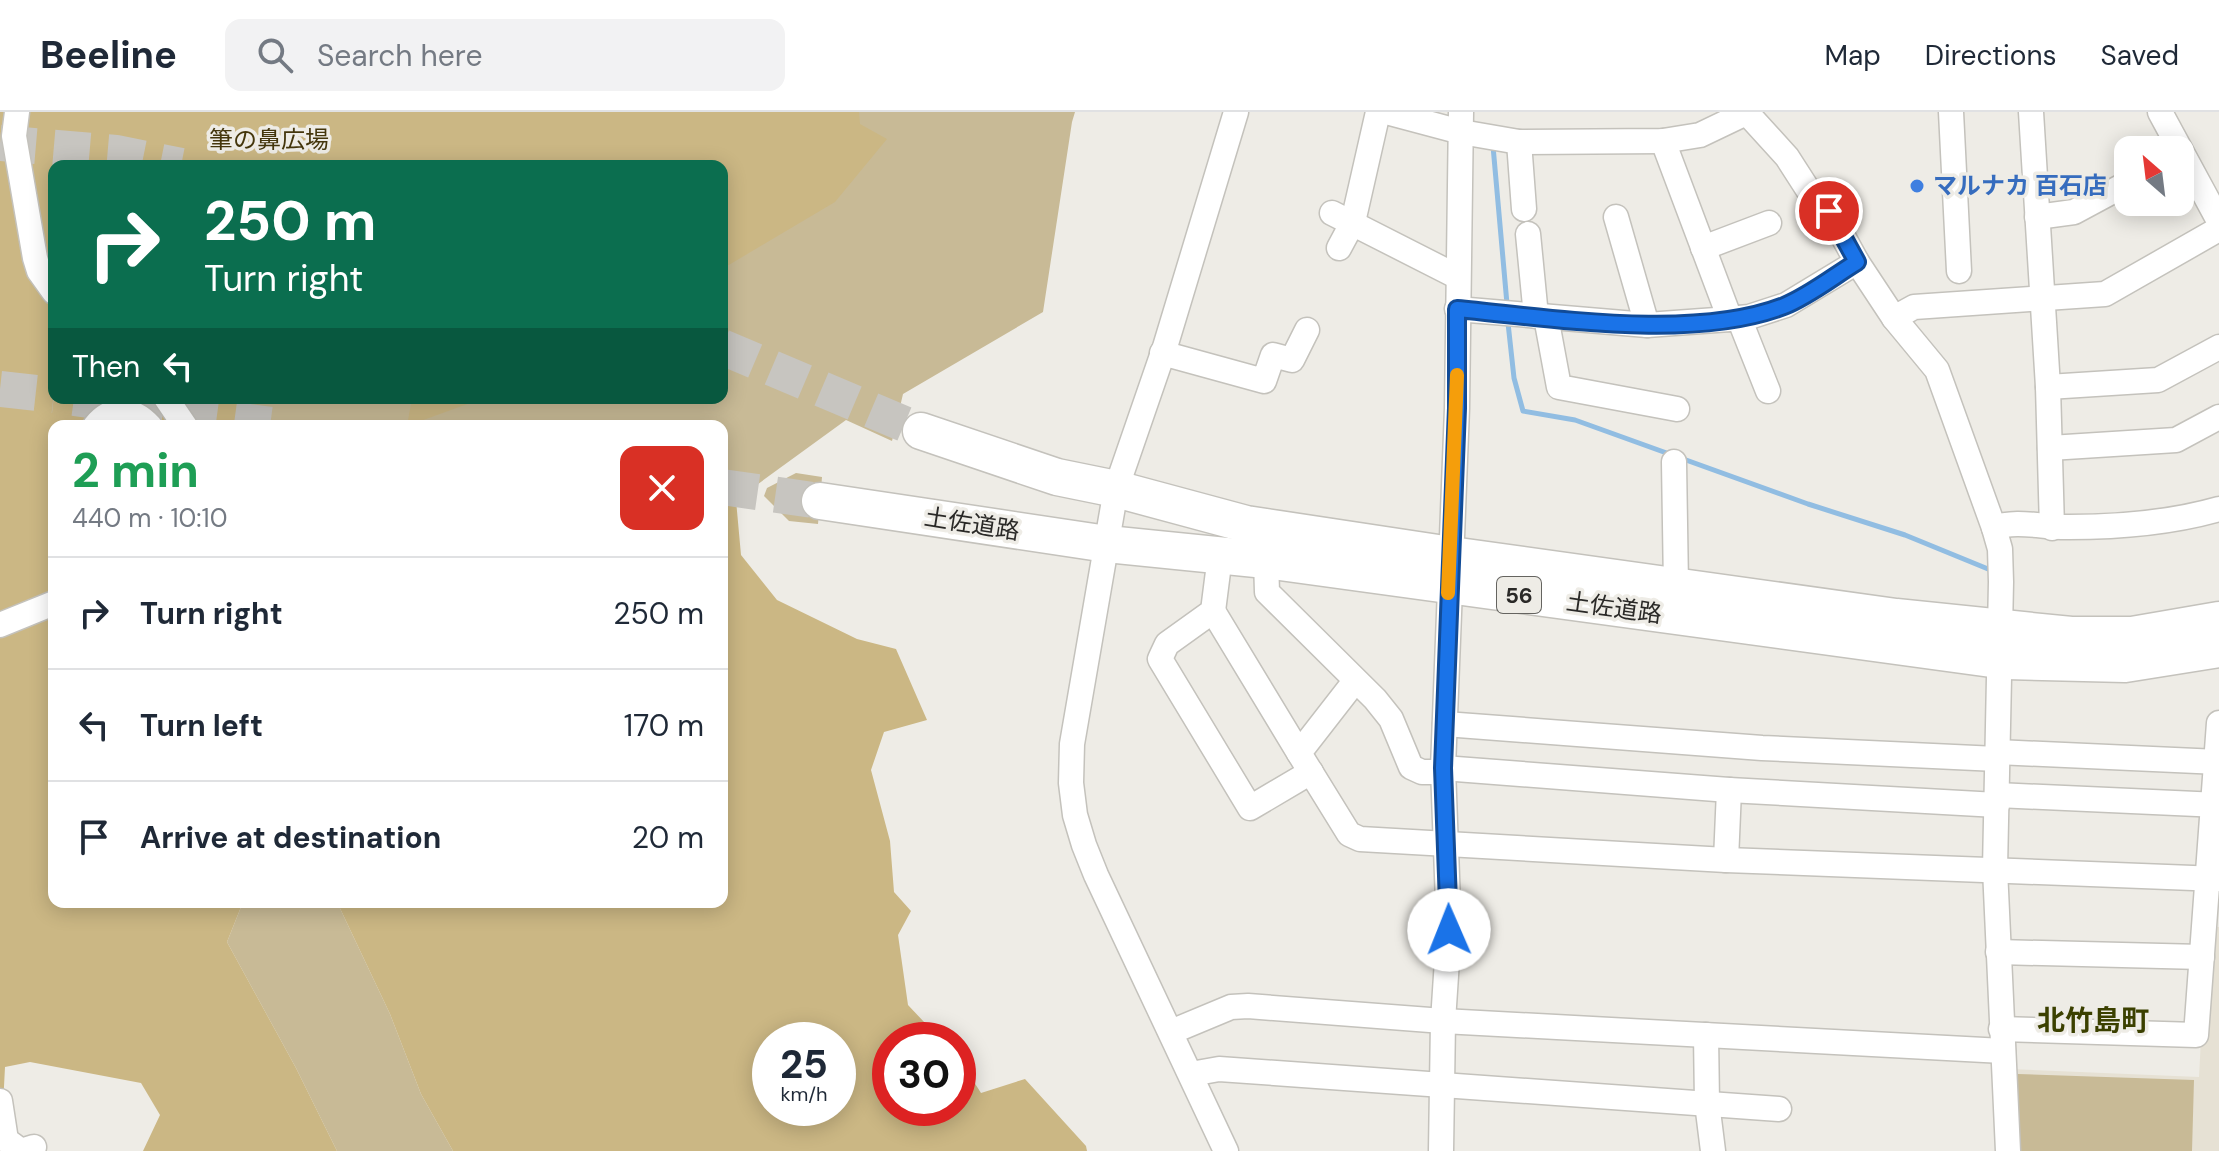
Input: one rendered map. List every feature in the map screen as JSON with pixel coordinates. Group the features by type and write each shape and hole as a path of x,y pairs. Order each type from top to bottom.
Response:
{"highway":[{"name":"土佐道路","path":"921,431 1057,477 1450,570 2000,644 2125,664 2219,649"},
{"name":"土佐道路","path":"820,501 1107,544 1220,556 1676,586 1896,617 2000,644 2071,635 2132,635 2219,620"}],"street":[{"path":"17,112 14,136 35,258 48,286"},
{"path":"1226,1151 1096,875 1075,815 1071,783 1072,744 1116,489 1162,353 1236,112"},
{"path":"1339,248 1342,218 1378,112"},
{"path":"1386,112 1461,122 1519,142 1663,141 1700,135 1746,112 1787,157 1814,199 1829,211 1857,262 1894,318 1937,370 2000,549 1995,869 2008,1151"},
{"path":"1951,112 1959,271"},
{"path":"2031,112 2048,387 2052,528"},
{"path":"2160,112 2172,136"},
{"path":"1441,1151 1443,1021 1449,930 1444,770 1457,408 1461,122"},
{"path":"1663,141 1703,248 1768,391"},
{"path":"1519,142 1524,209"},
{"path":"2194,176 2219,221"},
{"path":"2037,217 2074,212 2114,191"},
{"path":"1616,217 1647,325"},
{"path":"1342,218 1458,277"},
{"path":"1703,248 1769,223"},
{"path":"1894,318 1914,307 2105,294 2219,229"},
{"path":"1528,234 1541,316 1559,387 1677,409"},
{"path":"1457,309 1647,325 1734,318 1786,305 1857,262"},
{"path":"1162,353 1264,381 1273,355 1292,360 1307,330"},
{"path":"2048,387 2158,380 2219,347"},
{"path":"100,420 120,411 129,411 144,420"},
{"path":"2050,448 2176,440 2219,417"},
{"path":"1674,462 1676,586"},
{"path":"1994,528 2008,523 2052,528 2109,527 2160,522 2219,509"},
{"path":"1220,556 1213,611 1349,834 1360,839 1726,860 2213,879"},
{"path":"1266,560 1267,592 1391,719 1411,767 1422,772 1444,770 1729,790 2216,805"},
{"path":"0,625 48,605"},
{"path":"1213,611 1167,644 1160,659 1250,808 1305,763 1355,681"},
{"path":"1171,1032 1231,1007 1248,1006 1443,1021 1706,1035 2002,1040 2196,1035 2202,957 2213,879 2219,723"},
{"path":"1445,724 1762,748 2217,762"},
{"path":"1726,860 1729,790"},
{"path":"1998,952 2202,957"},
{"path":"1706,1035 1707,1103 1713,1151"},
{"path":"1191,1074 1219,1069 1779,1109"},
{"path":"0,1101 6,1140 21,1151 34,1147"}],"shaded area":[{"path":"2207,926 2219,927 2219,1151 2013,1151 2010,1069 2199,1077"}],"green space":[{"name":"筆の鼻広場","path":"0,112 1075,112 1043,312 903,394 892,441 846,420 736,500 728,501 728,420 53,420 50,404 728,404 728,160 48,160 48,391"},
{"name":"筆の鼻広場","path":"0,112 859,112 860,124 887,139 835,202 728,265 728,160 48,160 48,404 252,404 253,420 48,420 48,908 241,908 227,942 337,1151 143,1151 160,1115 141,1083 30,1062 5,1067 1,1145 5,1151 0,1151"},
{"path":"411,404 468,404 424,420 408,420"},
{"path":"796,473 822,477 818,524 789,521 764,496 767,488"},
{"path":"736,500 741,555 777,600 857,639 896,649 927,720 884,732 871,770 890,841 894,892 911,911 898,935 908,1005 924,1022 872,1022 872,1126 976,1126 976,1085 981,1093 1025,1079 1086,1146 1087,1151 453,1151 421,1094 390,1014 340,908 728,908 728,501"},
{"path":"241,908 340,908 390,1014 421,1094 453,1151 337,1151 227,942"},
{"path":"2018,1074 2194,1080 2192,1151 2016,1151"}],"building":[{"path":"221,135 236,139 234,147 219,142"}],"waterway":[{"path":"1493,146 1507,304"},
{"path":"1508,323 1514,378 1523,411 1575,420 1808,504 1905,535 1993,571"}],"tunnel":[{"path":"0,143 116,153 151,160"},
{"path":"728,350 921,431"},
{"path":"0,389 48,394"},
{"path":"118,404 234,420"},
{"path":"728,488 820,501"}],"slow traffic":[{"path":"1448,593 1457,375"}],"place":[{"name":"マルナカ 百石店","path":"1917,186"}],"district":[{"name":"北竹島町","path":"2093,1020"}],"route":[{"path":"1449,930 1443,768 1457,408 1457,309 1647,325 1749,317 1786,305 1857,262 1829,211"}]}
